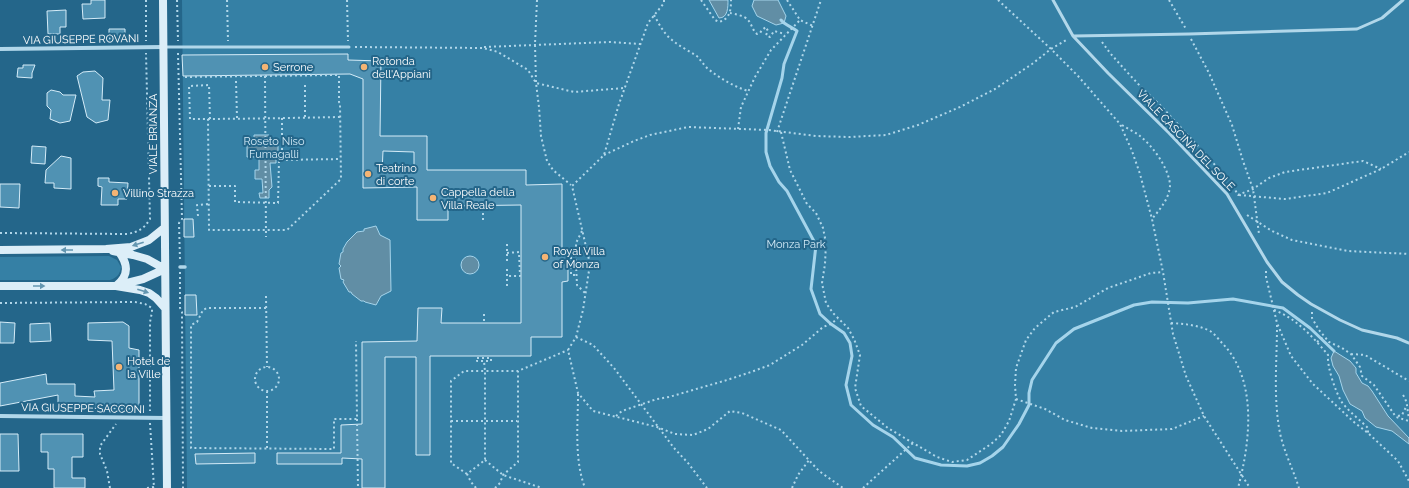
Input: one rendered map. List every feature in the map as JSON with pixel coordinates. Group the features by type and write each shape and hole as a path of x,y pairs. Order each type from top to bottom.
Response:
{"main road":[{"name":"VIALE BRIANZA","path":"163,0 167,488"},
{"path":"0,250 106,249 131,246 141,244 149,240 164,228"},
{"path":"106,249 147,259 165,269"},
{"path":"116,286 122,281 126,271 124,260 119,252"},
{"path":"116,286 143,279 165,269"},
{"path":"0,286 116,286 149,293 165,308"}],"street":[{"name":"VIA GIUSEPPE ROVANI","path":"0,49 163,47"},
{"path":"180,266 185,266"},
{"name":"VIA GIUSEPPE SACCONI","path":"0,416 166,418"}],"lane":[{"name":"VIALE CASCINA DEL SOLE","path":"1053,0 1073,36 1227,194 1267,262 1282,282 1298,295 1340,320 1362,330 1397,338 1409,344"},
{"path":"1073,36 1357,30 1382,18 1403,0"},
{"path":"163,47 349,47"}],"path":[{"path":"0,233 127,234 142,229 147,224 150,219 146,0"},
{"path":"177,0 182,219 179,223 180,308 182,312 183,488"},
{"path":"227,0 228,48"},
{"path":"347,0 349,47 483,48 535,44 610,42 640,44"},
{"path":"476,488 471,482 468,474 451,463 451,381 464,371 518,371 568,350 576,337 583,310 590,264 572,186 553,170 547,160 540,136 535,44 537,0"},
{"path":"604,155 625,88 648,23 664,3 664,0"},
{"path":"701,0 715,20 719,22 728,18 731,0"},
{"path":"788,0 800,20 813,26"},
{"path":"777,132 822,0"},
{"path":"998,0 1051,48 1120,124 1140,174 1152,219 1163,272 1173,334 1186,376 1204,416 1250,488"},
{"path":"1170,0 1209,73 1232,125 1253,189 1257,222"},
{"path":"730,13 749,20 753,31 757,34 766,27 768,31 766,35 770,37 774,31 785,34"},
{"path":"654,15 662,30 671,40 697,57 725,82 748,91"},
{"path":"738,129 741,107 748,91 771,50 800,20"},
{"path":"1098,35 1110,53 1210,159 1238,195"},
{"path":"572,186 604,155 650,135 688,127 768,130 816,136 849,137 886,135 918,126 960,108 995,89 1032,64 1051,48 1065,40"},
{"path":"483,48 498,52 528,70 536,83 574,92 625,88"},
{"path":"265,75 266,237"},
{"path":"185,77 339,75 341,159 341,179 287,230 209,230 209,204 209,186 209,119 209,85 189,86 190,119 209,119 237,118 340,118"},
{"path":"236,81 237,118"},
{"path":"305,85 305,118"},
{"path":"282,118 282,160"},
{"path":"1120,124 1140,136 1151,147 1164,167 1168,177 1170,186 1167,198 1163,206 1152,219"},
{"path":"781,132 790,170 807,204 816,214 826,243 822,283 826,303 848,328 860,355 855,388 861,406 888,428 912,444 938,457 952,462 967,460 991,444 1001,435 1009,421 1016,399 1016,368 1026,340 1035,328 1054,312 1075,307 1108,288 1151,273 1163,272"},
{"path":"1227,194 1285,199 1327,193 1382,169 1409,152"},
{"path":"209,186 235,186 235,202 266,201 278,203 279,160 341,159"},
{"path":"1238,195 1253,189 1269,178 1285,172 1363,161 1382,169"},
{"path":"198,216 198,205 209,204"},
{"path":"483,206 483,220"},
{"path":"1235,206 1272,231 1292,240 1348,251 1409,254"},
{"path":"582,231 576,243 576,285 586,293"},
{"path":"507,244 507,263"},
{"path":"507,253 519,252 520,276 507,276"},
{"path":"576,252 571,252 570,264 571,275 576,275"},
{"path":"1267,262 1266,277 1277,323 1291,356 1314,384 1354,423 1368,433 1398,460 1409,481"},
{"path":"576,264 590,264"},
{"path":"507,267 507,286"},
{"path":"266,296 267,367"},
{"path":"0,302 134,302 145,304 152,308 150,322 150,418 154,488"},
{"path":"1312,304 1312,318 1323,337 1351,354 1360,367 1362,376 1374,385 1396,417 1409,421"},
{"path":"266,308 207,308 203,310 197,322 191,325 191,448 334,449 334,419 357,419"},
{"path":"1274,309 1299,325 1318,342 1328,355 1329,369 1341,400 1368,428 1368,433"},
{"path":"484,314 484,323"},
{"path":"616,416 622,411 657,399 669,397 770,365 802,345 823,327 831,324 838,318"},
{"path":"1171,323 1197,326 1212,332 1229,350 1237,365 1246,391 1249,415 1242,474 1238,488"},
{"path":"1277,323 1275,385 1280,433 1286,456 1299,488"},
{"path":"576,337 593,345 614,368 657,427 707,488"},
{"path":"1318,342 1323,337"},
{"path":"356,341 358,488"},
{"path":"568,350 578,393 577,440 581,478 585,488"},
{"path":"1351,354 1365,355 1409,381"},
{"path":"484,359 485,460"},
{"path":"267,367 275,370 279,377 278,386 267,392 260,390 257,387 255,379 257,372 260,369 267,367"},
{"path":"495,488 500,483 503,475 518,462 518,371"},
{"path":"267,392 267,448"},
{"path":"578,393 593,411 657,427 675,434 693,435 708,429 730,411 742,413 781,430 819,471 843,488"},
{"path":"1396,417 1402,415 1406,407 1407,400 1403,395"},
{"path":"1016,399 1045,409 1065,420 1092,428 1122,431 1172,429 1204,416"},
{"path":"1406,407 1409,418"},
{"path":"110,488 108,471 100,454 100,446 120,418"},
{"path":"451,422 517,421"},
{"path":"863,488 912,444"},
{"path":"485,460 503,475 542,488"},
{"path":"468,474 485,460"},
{"path":"792,488 798,475 809,460"},
{"path":"147,488 158,488"}],"green space":[{"name":"Monza Park","path":"182,0 1409,0 1409,488 187,488"},
{"path":"109,256 117,260 121,267 118,275 110,280 0,280 0,257"}],"shaded area":[{"path":"709,0 728,0 727,12 722,18 719,18"},
{"path":"754,0 778,0 786,16 784,23 776,25 757,16 752,6"},
{"path":"254,135 269,135 270,140 278,140 278,156 276,156 276,163 270,163 272,187 269,190 269,198 260,198 259,193 263,193 262,179 255,179 255,170 259,170 259,157 247,157 247,145 254,145"},
{"path":"376,226 380,235 390,240 391,291 381,296 376,305 361,301 349,292 343,282 344,280 341,279 339,268 341,266 339,264 341,253 343,252 347,242 357,232"},
{"path":"470,256 474,257 478,261 478,269 474,273 470,274 466,273 462,269 461,265 462,261 466,257"},
{"path":"1334,351 1350,361 1356,368 1356,373 1362,383 1368,386 1388,416 1409,438 1409,444 1392,431 1376,427 1365,418 1362,411 1350,404 1343,390 1339,376 1333,366 1331,358"}],"building":[{"path":"91,0 105,0 105,18 83,19 82,4 91,4"},
{"path":"66,10 66,27 60,27 60,34 48,34 47,11"},
{"path":"109,29 125,29 125,39 109,39"},
{"path":"348,54 348,60 381,61 380,136 427,136 427,170 526,170 526,185 562,184 562,249 568,249 568,281 562,282 562,337 531,337 531,356 430,356 430,455 416,455 416,357 385,357 385,488 362,488 362,459 342,458 342,464 277,464 277,453 341,453 341,425 362,424 362,342 417,341 418,308 442,308 441,323 521,323 521,205 448,206 448,220 417,220 417,187 363,188 363,79 350,74 183,76 182,55","holes":["383,151 414,152 414,172 382,172"]},
{"path":"23,65 35,65 32,78 17,77 18,68 23,68"},
{"path":"95,71 103,78 102,100 110,100 108,120 96,123 87,117 77,76 83,72"},
{"path":"51,90 60,92 63,95 76,95 70,121 60,123 50,119 51,110 47,106 47,93"},
{"path":"32,146 46,147 45,164 31,163"},
{"path":"61,156 71,158 71,189 54,188 54,183 45,183 46,170"},
{"name":"Villino Strazza","path":"98,178 109,178 109,182 128,183 127,199 118,199 118,205 101,205 102,187 98,186"},
{"path":"0,184 20,184 19,208 0,207"},
{"path":"184,219 193,219 194,237 184,237"},
{"path":"185,295 196,295 197,315 185,315"},
{"path":"0,322 15,323 14,343 0,343"},
{"path":"123,322 129,326 129,348 139,350 139,409 58,408 58,395 0,406 0,383 46,374 47,384 75,384 75,396 95,397 94,391 114,390 112,341 88,340 88,323"},
{"path":"50,323 51,341 30,342 30,324"},
{"path":"0,434 18,434 19,471 0,471"},
{"path":"41,434 83,434 83,457 72,457 72,478 85,478 85,488 54,488 54,469 48,469 48,452 41,452"},
{"path":"255,453 255,463 196,464 195,454"}],"waterway":[{"path":"781,20 797,31 784,64 782,78 766,133 766,152 770,166 779,182 787,191 816,245 811,289 820,314 844,333 850,343 852,356 846,385 851,405 873,425 893,437 915,458 941,465 967,466 980,463 992,456 1003,447 1019,424 1029,405 1029,393 1032,380 1056,343 1074,329 1134,305 1152,302 1188,303 1233,299 1283,308 1310,328 1334,351"}],"place":[{"name":"Serrone","path":"265,67"},
{"name":"Rotonda dell'Appiani","path":"364,67"},
{"name":"Teatrino di corte","path":"368,174"},
{"name":"Villino Strazza","path":"115,193"},
{"name":"Cappella della Villa Reale","path":"433,198"},
{"name":"Royal Villa of Monza","path":"545,257"},
{"name":"Hotel de la Ville","path":"119,367"}],"park label":[{"name":"Roseto Niso Fumagalli","path":"274,147"}]}
